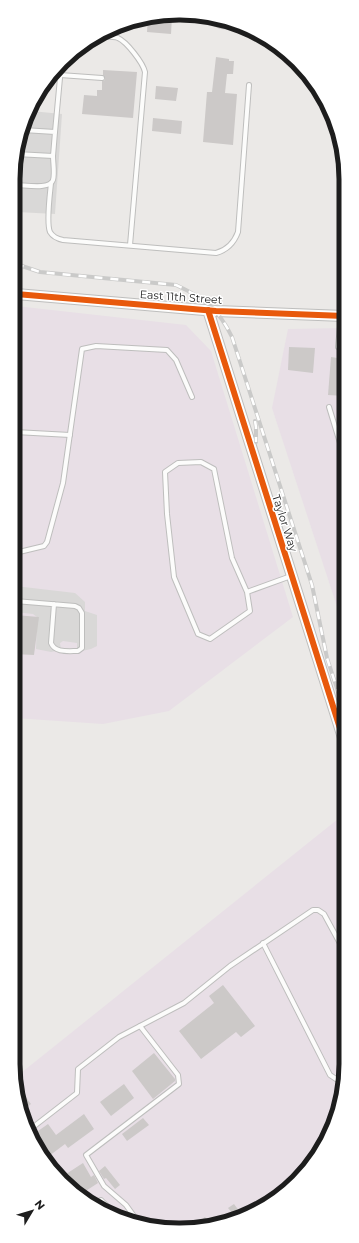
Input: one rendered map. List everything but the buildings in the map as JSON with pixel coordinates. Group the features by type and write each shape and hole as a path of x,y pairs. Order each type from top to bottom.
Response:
{"street":[{"name":"East 11th Street","path":"20,294 208,310 339,316"},
{"name":"Taylor Way","path":"208,310 339,725"}],"lane":[{"path":"107,37 122,41 142,64 145,72 130,245"},
{"path":"102,78 60,75 53,156 53,179 51,183 49,230 53,236 63,240 216,253 226,249 234,241 238,232 249,85"},
{"path":"27,130 55,132"},
{"path":"22,154 53,156"},
{"path":"20,184 45,186 51,183"},
{"path":"20,552 44,546 47,542 63,483 82,349 96,346 167,350 176,360 192,397"},
{"path":"330,407 339,438"},
{"path":"20,432 70,435"},
{"path":"201,462 214,469 232,558 247,592 250,611 210,639 198,634 174,576 167,514 165,472 178,463 201,462"},
{"path":"247,592 291,576"},
{"path":"20,601 54,604 75,606 80,608 82,613 82,648 78,651 58,650 53,647 51,643 54,604"},
{"path":"33,1127 77,1093 78,1069 119,1037 184,1004 230,966 313,910 318,910 324,914 339,942"},
{"path":"263,943 330,1074 336,1079 339,1077"},
{"path":"135,1217 126,1205 104,1186 86,1156 179,1084 178,1075 140,1026"},
{"path":"98,1201 101,1200 106,1205"}],"shaded area":[{"path":"35,111 62,114 55,214 20,212 21,159 25,138"},
{"path":"20,306 186,325 211,351 293,617 169,711 103,724 20,718"},
{"path":"339,328 339,613 272,408 288,329"},
{"path":"20,587 75,593 85,602 85,611 97,615 97,646 77,652 77,643 63,641 60,643 61,650 51,652 36,649 37,617 33,614 20,613"},
{"path":"339,818 338,1084 331,1115 318,1143 306,1161 277,1190 259,1202 241,1211 221,1218 200,1222 159,1222 128,1215 109,1207 82,1190 53,1161 36,1134 28,1115 20,1074"}],"railway":[{"path":"20,265 40,272 176,285 195,295 216,311 232,337 312,585 327,658 339,695"},
{"path":"255,421 256,442"}],"cycle path":[{"path":"20,294 216,311 339,316"},
{"path":"208,310 339,725"}]}
